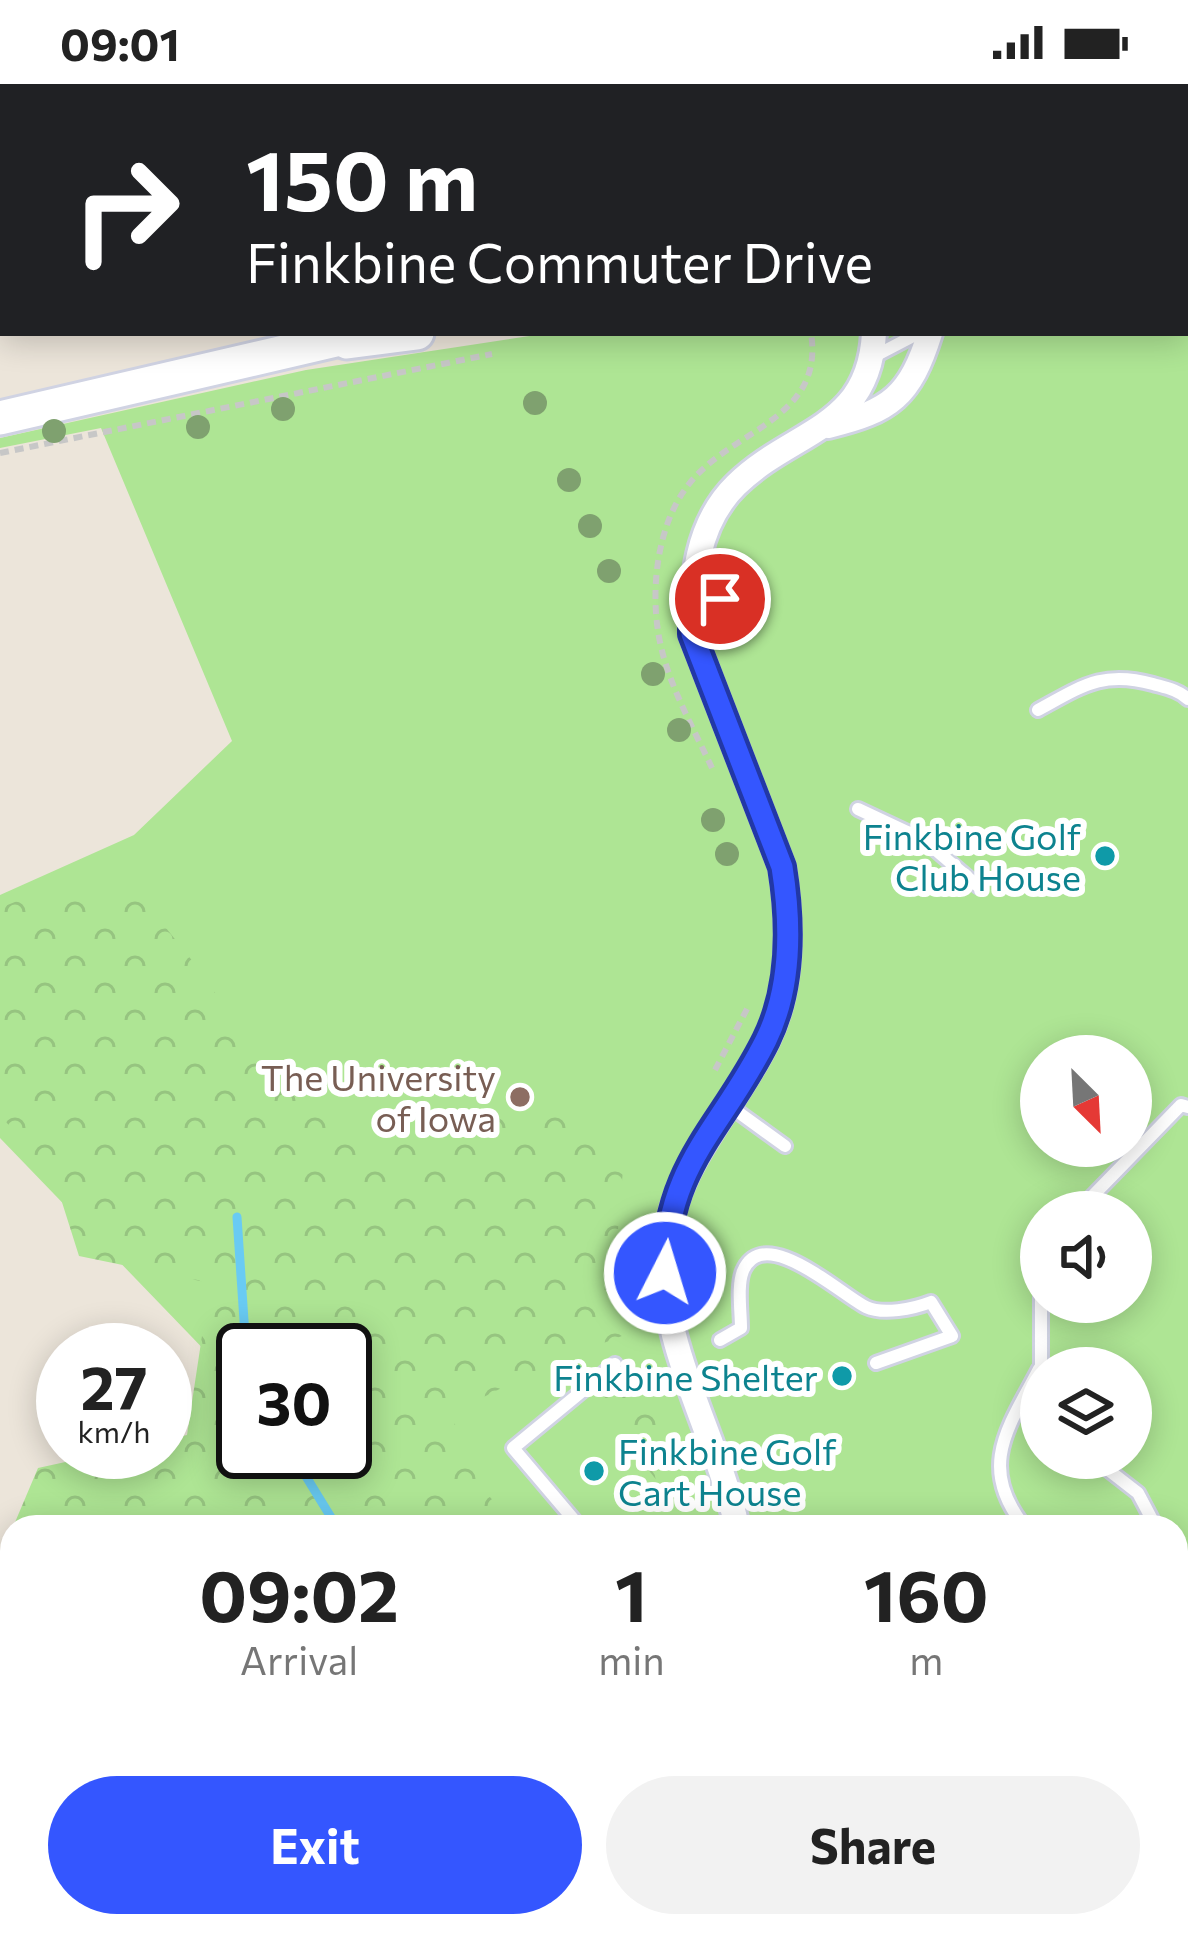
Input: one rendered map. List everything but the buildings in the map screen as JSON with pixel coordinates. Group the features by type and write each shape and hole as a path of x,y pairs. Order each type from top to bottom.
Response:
{"main road":[{"path":"0,418 356,336"},
{"path":"321,346 395,336"}],"street":[{"path":"826,427 870,416 897,400 920,366 929,336"},
{"path":"734,1515 664,1298 665,1248 672,1204 697,1150 767,1038 782,993 788,908 782,867 692,634 692,600 701,545 714,514 736,485 826,427 852,403 874,345"}],"lane":[{"path":"874,345 908,336"},
{"path":"692,600 747,598"},
{"path":"1038,710 1084,684 1125,676 1180,692 1188,699"},
{"path":"858,809 924,840 980,887"},
{"path":"727,1103 785,1147"},
{"path":"1098,1191 1186,1103"},
{"path":"720,1340 741,1328 742,1273 751,1260 769,1254 786,1257 869,1309 914,1308 931,1302 952,1336 876,1364"},
{"path":"570,1515 513,1448 615,1364"},
{"path":"1015,1515 998,1468 998,1451 1020,1409"},
{"path":"1120,1479 1138,1493 1150,1515"}],"path":[{"path":"714,773 677,693 658,634 654,592 660,556 674,508 687,486 797,399 813,363 811,336"},
{"path":"0,453 492,354"},
{"path":"712,1075 750,1002"}],"green space":[{"name":"The University of Iowa","path":"529,336 1188,336 1188,1515 372,1515 357,1479 372,1479 372,1323 216,1323 216,1362 192,1337 192,1323 178,1323 0,1138 0,895 134,835 232,741 101,428 0,448 0,438 306,370"},
{"path":"72,879 142,898 283,1089 355,1134 442,1111 506,1102 565,1110 590,1124 624,1157 615,1266 627,1334 549,1364 450,1414 489,1496 506,1515 18,1515 36,1473 36,1479 192,1479 192,1402 210,1283 79,1256 54,1177 0,1115 0,908"},
{"path":"642,1376 697,1500 699,1515 684,1515 595,1403"}],"waterway":[{"path":"237,1217 244,1323"},
{"path":"308,1479 330,1515"}],"place":[{"name":"Finkbine Golf Club House","path":"1105,856"},
{"name":"The University of Iowa","path":"520,1097"},
{"name":"Finkbine Shelter","path":"842,1376"},
{"name":"Finkbine Golf Cart House","path":"594,1471"}],"route":[{"path":"665,1273 672,1204 697,1150 767,1038 782,993 788,950 782,867 692,634 692,600 720,599"}]}
